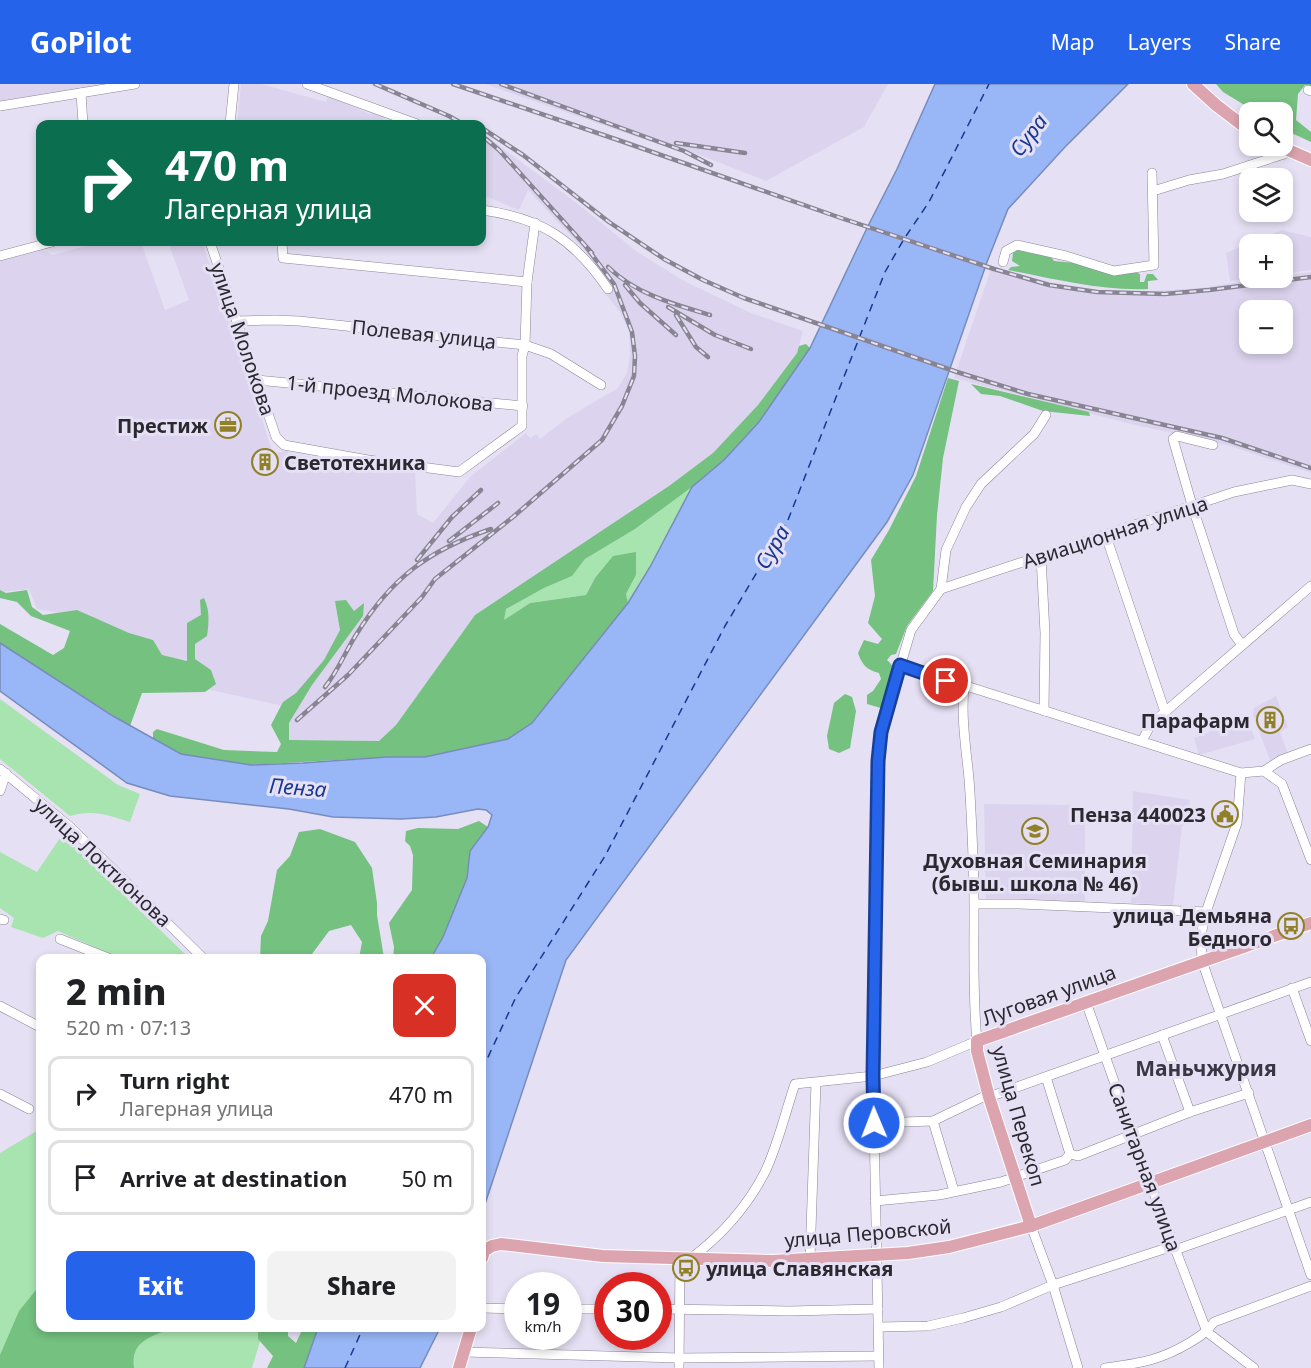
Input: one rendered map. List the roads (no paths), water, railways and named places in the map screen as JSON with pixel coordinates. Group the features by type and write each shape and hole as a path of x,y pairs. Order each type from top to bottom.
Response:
{"main road":[{"path":"1193,84 1239,123"},
{"path":"1293,152 1311,160"},
{"name":"Луговая улица","path":"977,1041 1311,923"},
{"name":"улица Перекоп","path":"977,1041 977,1052 989,1097 1031,1226"},
{"name":"улица Перовской","path":"486,1252 492,1246 501,1244 603,1256 685,1259 810,1259 878,1255 949,1247 1031,1226 1311,1125"},
{"path":"459,1368 470,1332"}],"street":[{"path":"0,106 135,84"},
{"path":"230,120 234,84"},
{"path":"307,84 406,120"},
{"path":"81,93 83,120"},
{"path":"1153,191 1189,180 1238,170 1278,156"},
{"path":"1004,262 1006,251 1017,245 1114,270 1154,265 1152,173"},
{"path":"486,211 510,214 535,224 572,246 592,265 608,289"},
{"path":"523,406 522,356 525,345 527,282 535,224"},
{"path":"0,256 37,246"},
{"name":"улица Молокова","path":"211,246 276,437 284,445 368,460 459,472 522,426 523,406"},
{"path":"282,246 283,258 527,282"},
{"name":"Полевая улица","path":"237,321 299,321 525,345 551,354 601,385"},
{"name":"1-й проезд Молокова","path":"257,380 523,406"},
{"path":"879,1368 873,1076 878,761 881,732 911,630 941,589 946,550 966,507 981,484 1028,440 1042,424 1046,415"},
{"path":"1213,445 1177,436 1173,439 1234,634 1242,645"},
{"name":"Авиационная улица","path":"941,589 1234,492 1292,480 1311,484"},
{"path":"1106,536 1165,712"},
{"path":"1041,557 1045,633 1044,711"},
{"path":"1142,741 1150,724 1311,586"},
{"path":"900,665 1241,773 1264,771 1281,760 1311,749"},
{"name":"улица Перекоп","path":"964,687 963,733 969,784 975,904 974,1010 977,1041"},
{"path":"0,791 3,771"},
{"name":"улица Локтионова","path":"3,771 69,826 198,954"},
{"path":"1264,771 1282,784 1311,860"},
{"path":"1241,773 1237,823 1206,912 1201,935 1202,961 1311,1275"},
{"path":"975,904 1206,912"},
{"path":"60,939 94,954"},
{"path":"874,1123 933,1121 983,1097 989,1097 1311,982"},
{"path":"1292,988 1311,1041"},
{"name":"Санитарная улица","path":"1086,1002 1149,1183 1207,1332"},
{"path":"0,1006 36,1025"},
{"path":"1162,1035 1190,1112"},
{"name":"Луговая улица","path":"685,1259 732,1222 753,1192 765,1171 795,1084 873,1076 927,1062 977,1041"},
{"path":"1046,1077 1070,1154"},
{"path":"810,1259 816,1083"},
{"path":"1070,1154 1077,1156 1190,1112 1249,1093"},
{"path":"0,1094 29,1109"},
{"path":"933,1121 954,1191"},
{"path":"875,1201 939,1195 1016,1178 1065,1160 1070,1154"},
{"path":"879,1327 928,1326 1001,1306 1053,1285 1167,1248 1175,1250 1311,1202"},
{"name":"улица Перекоп","path":"1031,1226 1053,1285 1078,1368"},
{"path":"679,1363 679,1309 685,1259"},
{"path":"1105,1368 1145,1365 1169,1355 1207,1332 1214,1322 1311,1286"},
{"path":"486,1308 504,1309"},
{"path":"672,1309 789,1311 878,1309"},
{"path":"1207,1332 1254,1368"},
{"path":"464,1352 679,1363 878,1356"}],"water":[{"path":"935,84 1128,84 1065,147 1008,209 987,262 913,475 887,522 566,960 486,1201 486,954 433,954 443,937 467,878 470,851 488,827 492,815 486,810 478,809 436,817 401,819 333,817 289,809 170,796 127,783 0,691 0,643 113,716 181,754 251,765 303,763 387,757 425,757 508,739 532,723 628,603 650,567 692,487 724,460 759,422 810,348 897,169"},
{"path":"317,1332 438,1332 420,1368 304,1368"}],"railway":[{"path":"375,84 456,120"},
{"path":"453,84 841,218 1049,285 1097,292 1165,294 1311,277"},
{"path":"501,84 684,151 711,165"},
{"path":"486,131 523,155 609,222 664,259 744,298 957,372 1028,394 1222,438 1311,468"},
{"path":"486,139 499,150 592,253"},
{"path":"676,143 745,153"},
{"path":"297,720 348,675 422,597 435,579 513,517 602,440 622,406 634,376 635,356 632,332 614,284 587,248"},
{"path":"608,267 643,291 710,315"},
{"path":"625,285 640,303 676,335"},
{"path":"668,307 715,335 751,349"},
{"path":"676,315 696,347 708,357"},
{"path":"417,560 452,517 481,490"},
{"path":"449,541 498,503"},
{"path":"325,687 369,615 398,582 413,568 449,546 491,529"}],"place":[{"name":"Престиж","path":"228,425"},
{"name":"Светотехника","path":"265,462"},
{"name":"Парафарм","path":"1270,720"},
{"name":"Пенза 440023","path":"1225,814"},
{"name":"Духовная Семинария (бывш. школа № 46)","path":"1035,831"},
{"name":"улица Демьяна Бедного","path":"1291,926"},
{"name":"улица Славянская","path":"686,1268"}],"district":[{"name":"Маньчжурия","path":"1206,1068"}],"water label":[{"name":"Сура","path":"1028,135"},
{"name":"Сура","path":"772,547"},
{"name":"Пенза","path":"298,787"}]}
